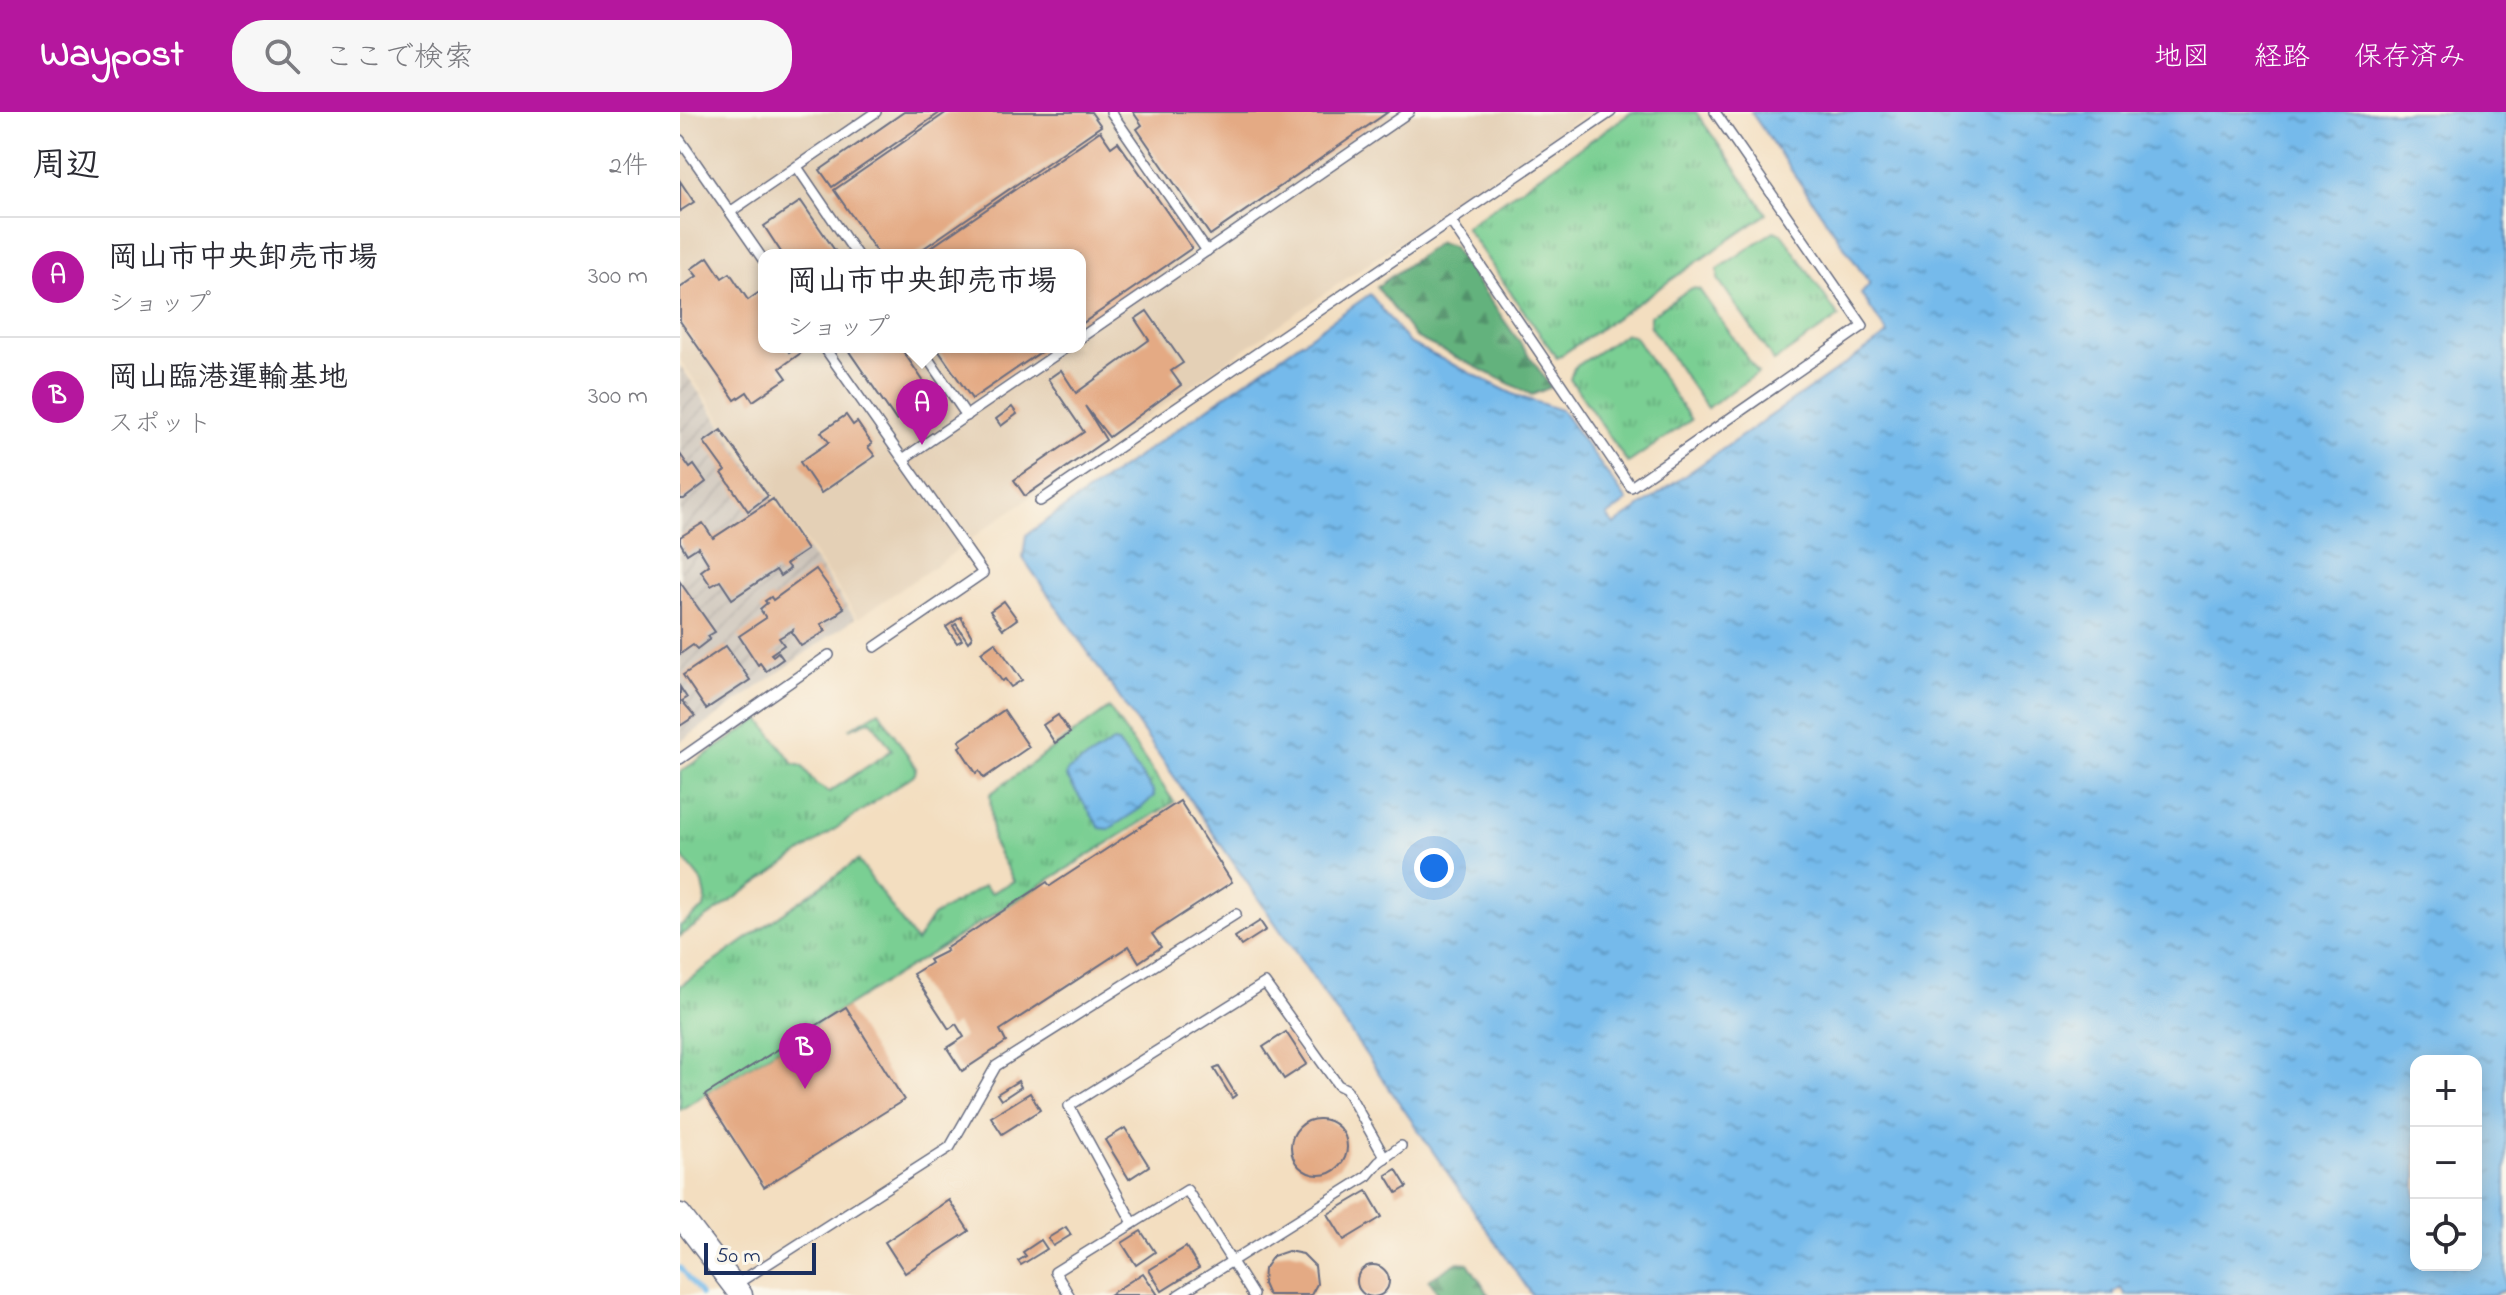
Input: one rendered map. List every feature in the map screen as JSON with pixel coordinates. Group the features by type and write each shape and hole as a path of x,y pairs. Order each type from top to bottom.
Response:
{"street":[{"path":"680,1215 737,1290"}],"lane":[{"path":"730,212 876,112"},
{"path":"1111,112 1207,251"},
{"path":"1086,334 1409,112"},
{"path":"1040,501 1611,112"},
{"path":"1451,222 1631,487 1863,326 1715,112"},
{"path":"680,140 758,252"},
{"path":"797,167 853,249"},
{"path":"828,353 983,573 875,647"},
{"path":"924,353 967,416"},
{"path":"903,459 1058,353"},
{"path":"680,759 829,655"},
{"path":"737,1290 950,1147 996,1066 1236,914"},
{"path":"1133,1223 1069,1106 1265,983 1338,1085 1346,1089 1385,1158"},
{"path":"1178,1295 1367,1176 1401,1146"},
{"path":"1069,1295 1055,1272 1187,1190 1253,1295"}],"shaded area":[{"path":"680,112 1587,112 944,560 858,618 680,360"},
{"path":"680,365 855,618 680,742"}],"green space":[{"path":"1632,112 1696,112 1767,214 1557,358 1465,227"},
{"path":"1774,231 1782,234 1839,317 1774,361 1718,279 1718,269"},
{"path":"1439,242 1452,246 1551,387 1532,395 1415,337 1377,287"},
{"path":"1691,288 1699,289 1758,373 1707,408 1650,326 1650,316"},
{"path":"1625,334 1634,336 1691,420 1628,463 1570,379 1574,368"},
{"path":"1109,708 1174,802 680,1110 680,986 858,860 916,942 933,916 984,886 991,893 1014,881 993,843 990,794"},
{"path":"879,711 916,768 915,774 680,936 680,926 704,908 706,897 703,883 680,854 680,772 760,719 794,764 802,766 816,784 829,792 892,750 871,720 849,729"},
{"path":"1458,1262 1468,1263 1489,1295 1440,1295 1429,1280"}],"water":[{"path":"1751,112 2506,112 2506,1290 2492,1295 2126,1295 2121,1288 2114,1295 1532,1295 1023,558 1026,535 1370,294 1409,343 1515,395 1561,410 1627,501 1607,516 1614,525 1888,334 1861,294 1870,284"},
{"path":"1113,742 1118,743 1154,796 1109,829 1100,828 1066,776 1067,771"}],"building":[{"path":"904,112 941,112 832,187 820,170"},
{"path":"947,112 1091,112 1101,126 923,249 875,249 834,190"},
{"path":"1133,112 1388,112 1210,235 1137,129 1142,125"},
{"path":"1100,131 1111,147 1118,142 1192,248 1086,321 1086,249 929,249"},
{"path":"680,181 694,202 680,211"},
{"path":"801,201 834,249 779,249 764,226"},
{"path":"708,257 722,278 730,273 748,300 758,293 758,353 801,353 780,368 787,378 753,401 747,392 735,400 680,321 680,288 697,276 691,269"},
{"path":"1147,311 1183,363 1171,371 1181,385 1109,437 1085,406 1106,440 1025,496 1014,480 1084,432 1048,379 1061,370 1076,393 1149,340 1135,319"},
{"path":"850,353 904,353 933,395 896,420"},
{"path":"940,353 1039,353 972,399"},
{"path":"1012,407 1017,414 1001,426 996,419"},
{"path":"846,415 853,425 857,422 872,444 868,447 875,456 821,493 800,462 829,442 821,432"},
{"path":"721,430 768,496 748,511 704,442"},
{"path":"680,454 690,468 694,465 706,482 684,499 680,499"},
{"path":"773,499 807,550 786,564 790,569 780,576 776,570 732,599 720,581 711,586 701,571 709,565 698,547 687,554 680,537 703,523 713,538"},
{"path":"816,569 844,608 821,624 826,631 801,646 793,630 779,638 784,645 771,654 773,656 778,652 783,659 766,671 760,663 758,665 739,636 766,618 760,609 767,603 765,601 771,597 773,600"},
{"path":"680,582 715,632 697,649 693,645 680,654"},
{"path":"1004,601 1017,619 1003,629 990,611"},
{"path":"961,617 972,637 968,642 956,624 953,626 962,640 957,643 946,627"},
{"path":"995,642 1022,680 1011,687 1005,679 1002,681 981,652"},
{"path":"726,646 750,680 706,709 683,675"},
{"path":"680,687 687,698 682,701 695,716 680,726"},
{"path":"1004,710 1029,747 984,778 979,771 976,773 959,747 962,745 959,741"},
{"path":"1058,715 1070,733 1055,743 1043,725"},
{"path":"1180,801 1232,882 1152,934 1161,947 1139,962 1129,946 1000,1030 1006,1042 962,1071 947,1048 964,1037 956,1024 949,1029 913,974 931,963 929,960 947,951 945,949 1047,882 1050,886"},
{"path":"1260,921 1266,930 1241,946 1235,937"},
{"path":"846,1007 904,1100 764,1187 705,1095"},
{"path":"1286,1032 1307,1064 1284,1079 1263,1047"},
{"path":"1219,1067 1236,1095 1232,1098 1214,1069"},
{"path":"1018,1081 1021,1087 1001,1100 997,1094"},
{"path":"1030,1093 1040,1110 1002,1134 991,1117"},
{"path":"1319,1119 1339,1127 1347,1147 1339,1167 1319,1175 1299,1167 1291,1147 1299,1127"},
{"path":"1125,1128 1149,1166 1129,1179 1105,1140"},
{"path":"1396,1169 1407,1187 1397,1193 1386,1175"},
{"path":"1367,1191 1382,1217 1344,1240 1328,1214"},
{"path":"949,1200 969,1231 905,1273 885,1242"},
{"path":"1066,1227 1071,1235 1053,1246 1048,1238"},
{"path":"1141,1231 1155,1252 1136,1265 1122,1243"},
{"path":"1041,1240 1047,1249 1021,1265 1018,1261 1026,1256 1023,1252"},
{"path":"1186,1247 1199,1268 1162,1291 1149,1270"},
{"path":"1288,1251 1303,1254 1315,1266 1317,1284 1311,1295 1267,1293 1263,1284 1264,1269 1273,1256"},
{"path":"1379,1266 1388,1275 1385,1293 1367,1296 1361,1293 1357,1281 1361,1269"},
{"path":"1143,1273 1158,1295 1109,1295"}],"waterway":[{"path":"680,1267 701,1295"}],"place":[{"name":"岡山市中央卸売市場","path":"922,445"},
{"name":"岡山臨港運輸基地","path":"805,1089"}]}
